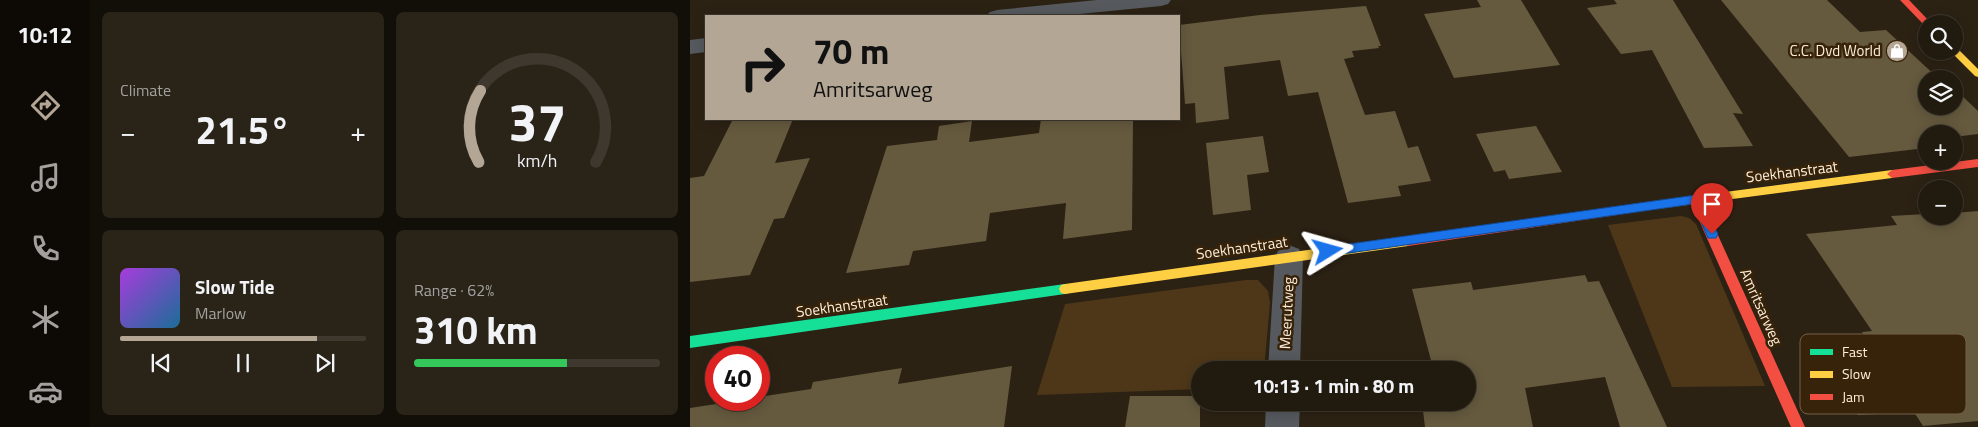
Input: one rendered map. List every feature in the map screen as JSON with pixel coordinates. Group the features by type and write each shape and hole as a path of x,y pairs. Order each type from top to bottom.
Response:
{"street":[{"path":"1006,15 1160,0"},
{"path":"1904,0 1919,15"},
{"path":"690,47 705,45"},
{"path":"1963,59 1978,74"},
{"name":"Soekhanstraat","path":"690,342 1696,200 1978,163"},
{"name":"Amritsarweg","path":"1696,200 1798,427"},
{"name":"Meerutweg","path":"1284,361 1289,257"},
{"path":"1282,427 1283,411"}],"shaded area":[{"path":"1681,216 1689,218 1696,224 1765,386 1672,387 1608,225"},
{"path":"1258,280 1268,291 1270,303 1265,361 1191,361 1191,389 1037,395 1065,304"}],"building":[{"path":"1477,0 1521,0 1560,65 1454,78 1424,14 1481,7"},
{"path":"1614,0 1673,0 1743,114 1733,113 1753,146 1704,148 1652,50 1621,54 1587,8 1617,4"},
{"path":"1721,0 1827,0 1860,32 1886,30 1929,70 1918,70 1918,115 1963,115 1963,97 1978,111 1978,134 1963,136 1963,125 1918,125 1918,149 1849,157"},
{"path":"1366,6 1381,46 1378,46 1379,48 1352,51 1354,57 1344,59 1365,115 1395,111 1408,148 1418,146 1431,181 1398,186 1401,196 1348,203 1318,92 1288,96 1280,60 1224,67 1229,119 1196,123 1195,103 1185,104 1180,25 1260,15"},
{"path":"732,120 793,120 775,163 810,158 784,218 774,219 750,275 690,282 690,178 704,176"},
{"path":"1041,120 1133,120 1132,230 1063,239 1066,203 990,213 986,241 913,251 909,265 846,273 887,146 937,140 939,126 972,121 969,142 1039,133"},
{"path":"1536,126 1562,172 1509,179 1505,170 1494,172 1476,134"},
{"path":"1263,136 1269,172 1247,175 1251,210 1213,215 1206,143"},
{"path":"1978,211 1978,421 1923,426 1915,414 1966,414 1966,334 1863,334 1862,332 1872,331 1806,234 1897,225 1891,216 1918,214 1918,225 1963,225 1963,212"},
{"path":"1585,275 1588,282 1599,281 1667,427 1620,427 1605,377 1525,388 1533,427 1425,427 1423,411 1476,411 1476,361 1431,361 1412,289 1471,282 1473,290"},
{"path":"1012,366 1004,427 690,427 690,408 705,406 705,411 770,411 770,395 811,389 813,382 902,368 898,384"},
{"path":"1130,396 1191,396 1191,411 1200,411 1200,427 1125,427"}],"traffic: fast":[{"path":"690,342 1065,289"}],"traffic: slow":[{"path":"1963,59 1978,74"},
{"path":"1657,205 1892,174"},
{"path":"1065,289 1408,241"}],"traffic: jam":[{"path":"1904,0 1919,15"},
{"path":"1892,174 1978,163"},
{"path":"1696,200 1798,427"},
{"path":"1408,241 1657,205"}],"place":[{"name":"C.C. Dvd World","path":"1897,51"}],"route":[{"path":"1328,251 1696,200 1712,234"}]}
